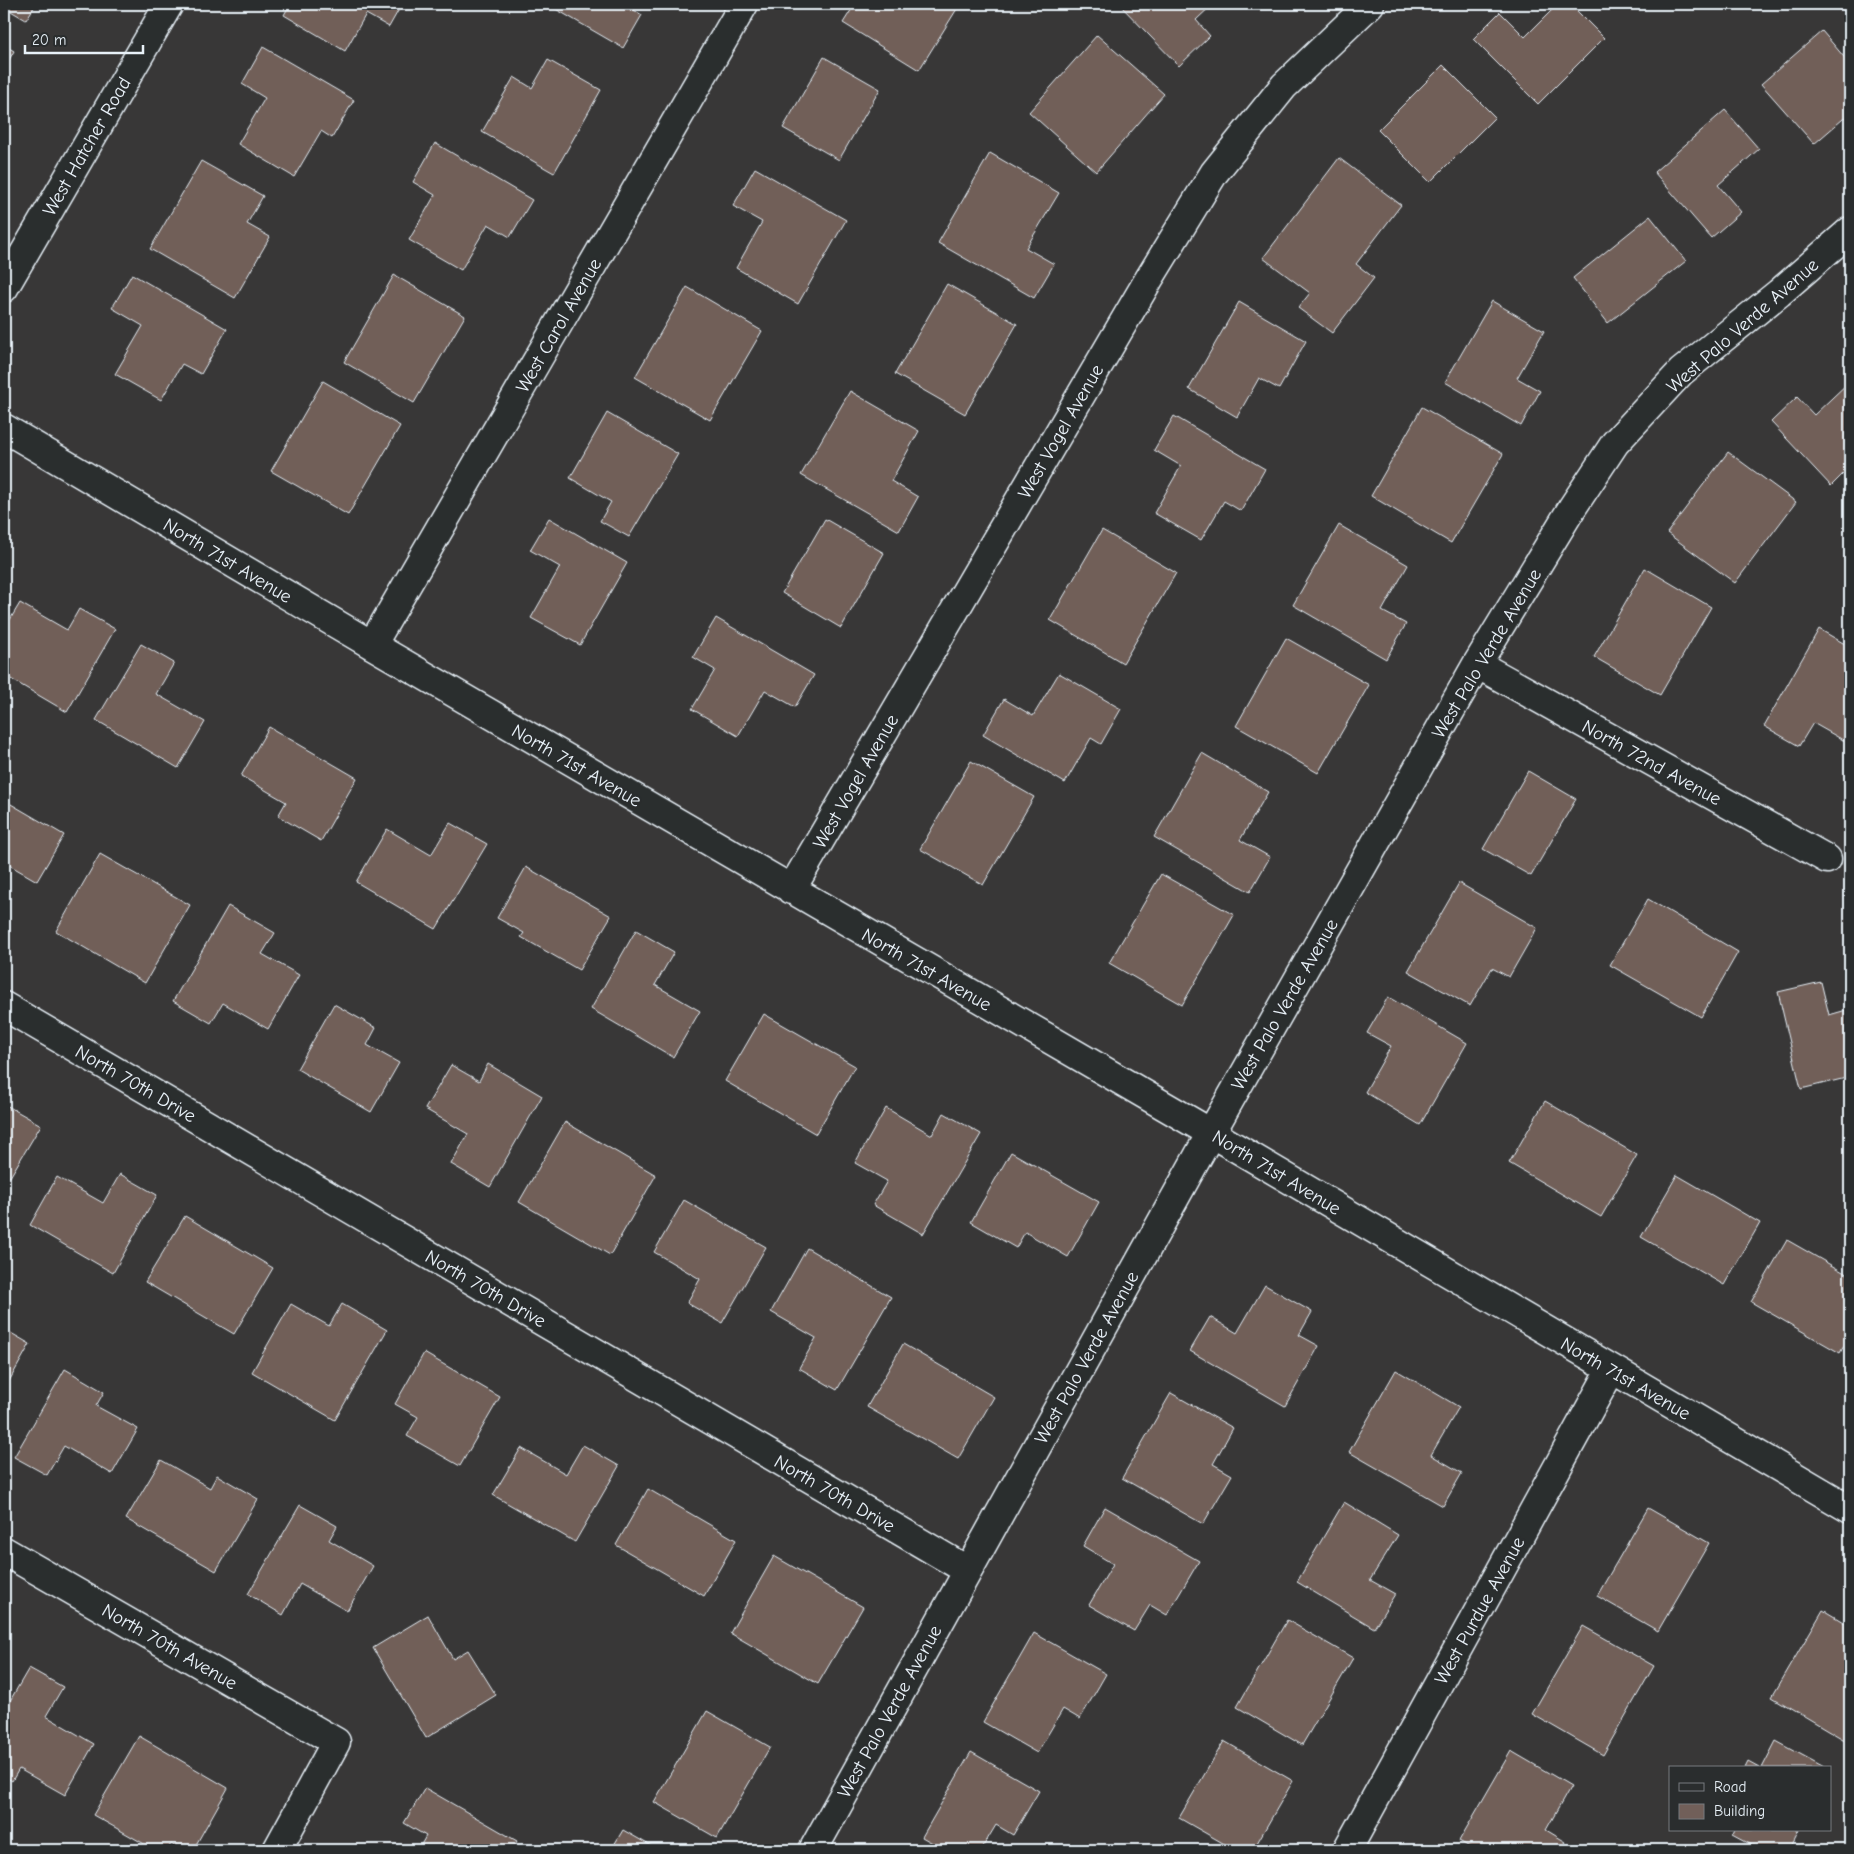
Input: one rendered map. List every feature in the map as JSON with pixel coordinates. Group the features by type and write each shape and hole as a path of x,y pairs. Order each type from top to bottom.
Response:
{"street":[{"name":"West Hatcher Road","path":"4,288 168,4"},
{"name":"West Carol Avenue","path":"372,645 744,4"},
{"name":"West Vogel Avenue","path":"791,890 1149,279 1214,173 1284,86 1370,4"},
{"name":"West Palo Verde Avenue","path":"813,1850 1211,1133 1477,664 1572,508 1615,443 1681,372 1779,293 1850,231"},
{"name":"North 71st Avenue","path":"4,428 791,890 1211,1133 1850,1509"},
{"name":"North 72nd Avenue","path":"1477,664 1827,859"},
{"name":"North 70th Drive","path":"4,1006 967,1570"},
{"name":"West Purdue Avenue","path":"1347,1850 1612,1370"},
{"name":"North 70th Avenue","path":"4,1550 336,1742 277,1850"}],"building":[{"path":"4,4 36,4 26,20 4,7"},
{"path":"290,4 402,4 389,27 366,14 345,51 284,15"},
{"path":"547,4 624,4 642,15 623,48"},
{"path":"855,4 960,4 919,70 843,23"},
{"path":"1119,4 1213,4 1196,20 1210,36 1179,66"},
{"path":"1558,4 1570,4 1604,38 1538,104 1473,39 1500,12 1525,37"},
{"path":"1822,31 1850,64 1850,113 1814,144 1761,84"},
{"path":"1097,35 1164,94 1096,172 1029,112"},
{"path":"4,45 14,51 4,69"},
{"path":"263,47 354,100 332,138 321,131 294,177 238,144 265,98 242,84"},
{"path":"824,57 880,89 839,160 783,128"},
{"path":"548,60 601,90 554,173 482,132 514,77 532,88"},
{"path":"1443,65 1495,117 1430,182 1378,130"},
{"path":"1725,110 1759,149 1718,185 1741,212 1711,238 1654,172"},
{"path":"435,143 532,200 510,237 488,224 461,270 409,240 435,195 413,182"},
{"path":"990,153 1059,193 1026,248 1054,264 1034,298 938,243"},
{"path":"1339,158 1401,205 1356,264 1374,278 1332,333 1298,308 1310,293 1263,258"},
{"path":"201,161 263,196 247,224 270,237 235,298 150,249"},
{"path":"755,168 846,220 798,304 736,268 762,222 733,206"},
{"path":"1650,216 1686,261 1608,323 1573,278"},
{"path":"132,274 227,329 201,374 182,364 161,400 115,374 143,326 112,308"},
{"path":"394,275 465,316 414,403 344,362"},
{"path":"947,284 1017,324 965,414 895,374"},
{"path":"687,287 762,331 710,420 635,377"},
{"path":"1492,301 1544,331 1517,378 1540,391 1521,426 1445,382"},
{"path":"1239,302 1306,341 1279,389 1259,378 1237,417 1189,389"},
{"path":"323,381 400,426 348,515 271,471"},
{"path":"1850,381 1850,467 1831,486 1771,422 1797,397 1814,415"},
{"path":"850,391 919,431 891,481 918,497 899,531 801,475"},
{"path":"1422,407 1503,454 1451,543 1371,496"},
{"path":"607,413 678,454 629,537 600,521 611,502 570,478"},
{"path":"1174,416 1265,469 1241,511 1224,501 1201,540 1154,513 1181,466 1154,450"},
{"path":"1728,452 1796,502 1735,583 1667,533"},
{"path":"549,518 627,563 580,645 531,618 560,567 530,550"},
{"path":"825,519 884,553 841,628 782,593"},
{"path":"1339,525 1408,565 1382,611 1406,624 1386,659 1293,605"},
{"path":"1102,530 1176,573 1123,663 1050,620"},
{"path":"1645,568 1711,607 1660,695 1594,657"},
{"path":"20,603 67,630 79,609 115,629 67,712 4,675 4,627"},
{"path":"716,618 814,675 795,707 765,690 738,736 692,709 715,670 693,657"},
{"path":"1819,629 1850,647 1850,744 1813,723 1799,746 1764,726"},
{"path":"1286,638 1369,685 1318,773 1236,726"},
{"path":"141,644 174,663 156,694 205,722 178,768 96,720"},
{"path":"1059,673 1121,709 1101,744 1091,738 1065,783 983,735 1004,699 1033,716"},
{"path":"269,727 357,778 321,841 278,816 286,802 241,776"},
{"path":"1202,753 1268,792 1240,840 1270,857 1250,892 1154,837"},
{"path":"971,761 1034,797 983,885 920,849"},
{"path":"1528,771 1576,799 1531,876 1483,849"},
{"path":"4,800 64,835 37,881 4,862"},
{"path":"450,823 487,844 436,929 356,882 387,829 431,855"},
{"path":"100,854 190,905 145,983 56,931"},
{"path":"526,867 611,916 579,970 521,937 524,933 497,918"},
{"path":"1161,874 1234,915 1182,1005 1109,963"},
{"path":"1459,883 1537,928 1509,977 1492,968 1470,1006 1408,971"},
{"path":"1648,899 1738,952 1701,1017 1610,965"},
{"path":"228,906 275,933 262,954 299,975 268,1029 223,1003 211,1023 173,1001"},
{"path":"636,930 674,952 655,985 700,1011 673,1057 591,1009"},
{"path":"1821,982 1829,1015 1850,1009 1850,1077 1801,1089 1778,992"},
{"path":"1388,997 1467,1043 1420,1125 1365,1092 1391,1046 1367,1033"},
{"path":"334,1004 376,1028 367,1045 399,1063 371,1112 297,1069"},
{"path":"764,1014 855,1066 816,1134 725,1081"},
{"path":"488,1064 542,1096 490,1187 451,1164 468,1134 425,1109 451,1065 479,1081"},
{"path":"1545,1101 1637,1155 1601,1217 1509,1163"},
{"path":"4,1104 41,1125 10,1177 4,1174"},
{"path":"886,1108 932,1135 944,1113 981,1134 923,1234 873,1205 887,1181 855,1163"},
{"path":"565,1122 656,1175 610,1255 519,1202"},
{"path":"1011,1152 1099,1202 1068,1257 1025,1232 1016,1248 971,1222"},
{"path":"120,1174 157,1195 113,1273 30,1225 57,1177 103,1203"},
{"path":"1677,1175 1760,1223 1724,1285 1641,1237"},
{"path":"684,1200 766,1247 722,1323 687,1303 700,1279 654,1252"},
{"path":"185,1216 273,1268 234,1334 145,1282"},
{"path":"1787,1240 1850,1276 1850,1335 1840,1353 1751,1302"},
{"path":"807,1248 891,1297 837,1390 799,1368 816,1338 771,1312"},
{"path":"1265,1285 1312,1312 1299,1335 1319,1346 1285,1406 1190,1351 1210,1317 1237,1333"},
{"path":"291,1304 329,1326 342,1304 387,1330 335,1420 252,1372"},
{"path":"4,1329 30,1344 4,1390"},
{"path":"903,1344 994,1397 958,1459 867,1407"},
{"path":"424,1353 500,1397 460,1466 407,1436 418,1417 395,1404"},
{"path":"65,1369 104,1392 96,1406 138,1429 112,1474 64,1446 47,1475 14,1457"},
{"path":"1396,1370 1459,1407 1431,1455 1462,1473 1443,1506 1349,1452"},
{"path":"1171,1393 1233,1428 1213,1464 1232,1475 1203,1524 1122,1478"},
{"path":"583,1445 619,1466 575,1542 493,1495 521,1448 566,1474"},
{"path":"161,1460 210,1488 217,1475 258,1499 216,1571 126,1519"},
{"path":"648,1489 736,1540 704,1596 616,1545"},
{"path":"1344,1502 1398,1535 1370,1580 1395,1594 1374,1628 1297,1582"},
{"path":"300,1505 337,1526 329,1540 373,1566 347,1611 300,1584 283,1615 248,1594"},
{"path":"1105,1507 1199,1561 1167,1615 1150,1605 1134,1631 1089,1605 1113,1564 1083,1546"},
{"path":"1648,1508 1709,1543 1658,1631 1597,1596"},
{"path":"774,1556 863,1607 818,1684 730,1633"},
{"path":"1823,1610 1850,1626 1850,1738 1848,1742 1772,1697"},
{"path":"428,1615 453,1659 468,1650 496,1695 426,1738 373,1648"},
{"path":"1287,1620 1353,1658 1302,1745 1237,1707"},
{"path":"1583,1626 1654,1666 1603,1755 1532,1714"},
{"path":"1034,1633 1106,1674 1080,1719 1063,1709 1037,1753 983,1722"},
{"path":"29,1668 63,1687 46,1716 94,1744 65,1795 19,1769 12,1781 4,1776 4,1711"},
{"path":"707,1711 770,1747 717,1838 654,1802"},
{"path":"139,1736 228,1788 193,1850 182,1850 171,1844 167,1850 155,1850 93,1815"},
{"path":"1224,1741 1293,1781 1253,1850 1235,1850 1179,1818"},
{"path":"1776,1741 1822,1766 1763,1766"},
{"path":"1511,1751 1571,1786 1546,1830 1566,1842 1561,1850 1475,1850 1459,1841"},
{"path":"971,1752 1039,1791 1013,1835 996,1825 981,1850 945,1850 922,1837"},
{"path":"1748,1762 1755,1766 1746,1766"},
{"path":"425,1788 517,1841 512,1850 418,1850 426,1836 404,1823"},
{"path":"623,1830 658,1850 611,1850"},
{"path":"1734,1832 1798,1832 1789,1850 1761,1850 1733,1835"}]}
